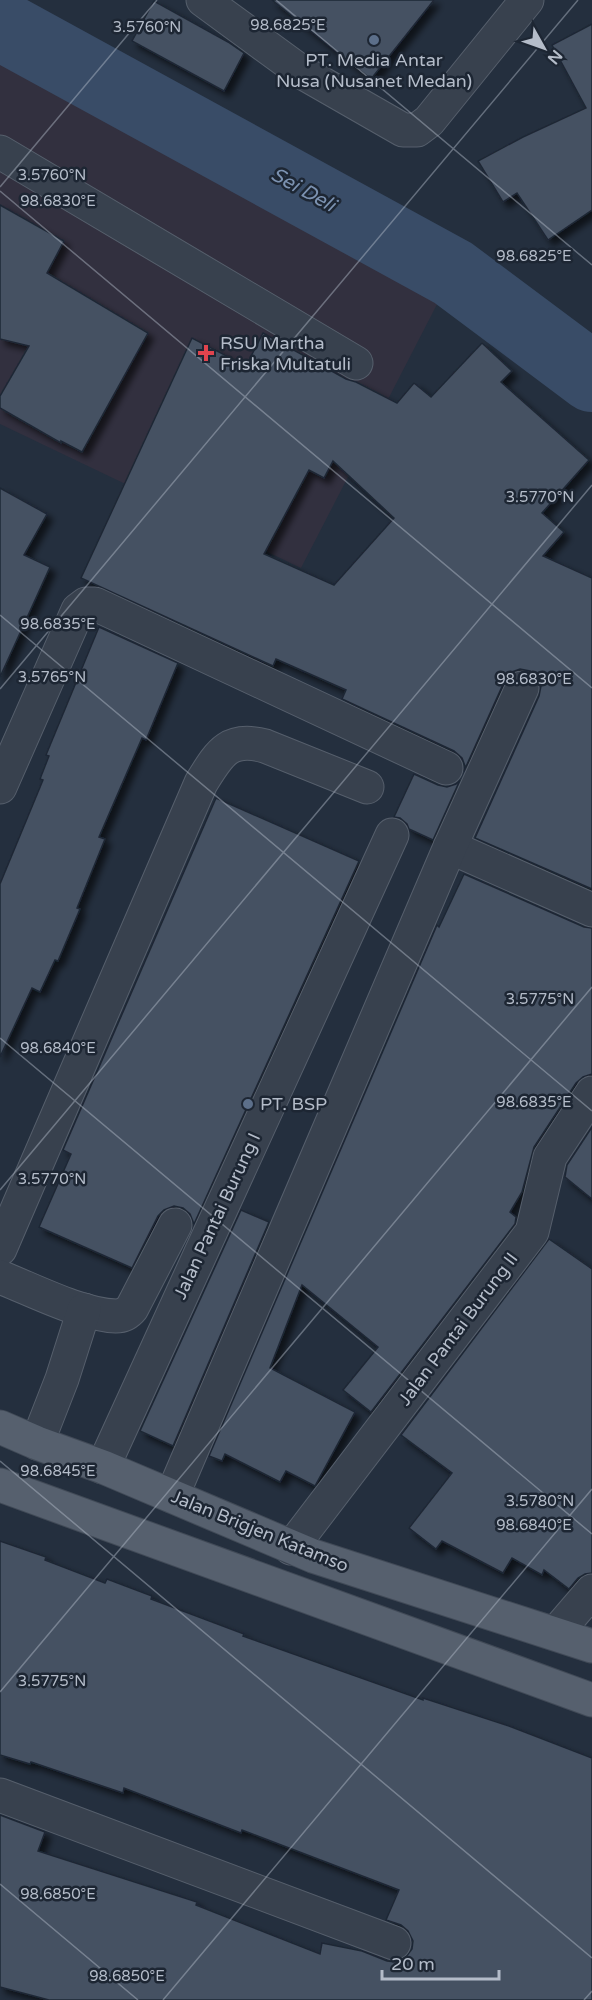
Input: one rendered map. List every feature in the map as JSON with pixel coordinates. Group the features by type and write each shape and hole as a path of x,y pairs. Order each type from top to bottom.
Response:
{"main road":[{"name":"Jalan Brigjen Katamso","path":"0,1427 103,1467 291,1548 592,1646"},
{"path":"0,1485 592,1700"}],"street":[{"path":"203,0 300,71 404,130 417,130 429,121 527,0"},
{"path":"0,152 356,363"},
{"path":"0,787 78,610 86,603 95,604 446,768"},
{"path":"172,1496 450,847 522,688"},
{"path":"0,1249 201,783 214,763 224,751 237,743 251,742 368,787"},
{"name":"Jalan Pantai Burung I","path":"103,1467 392,835"},
{"path":"450,847 592,910"},
{"name":"Jalan Pantai Burung II","path":"291,1548 532,1232 550,1157 592,1093"},
{"path":"0,1278 84,1310 118,1316 128,1313 175,1225"},
{"path":"37,1443 62,1379 84,1310"},
{"path":"556,1633 592,1591"},
{"path":"0,1795 394,1943"}],"shaded area":[{"name":"RSU Martha Friska Multatuli","path":"0,46 448,283 301,568 0,424"}],"building":[{"path":"272,0 434,0 371,79"},
{"path":"154,1 244,53 224,91 132,41"},
{"path":"592,24 592,210 548,240 517,193 503,202 478,161 586,108 552,45"},
{"path":"0,205 64,241 47,273 148,333 82,452 61,441 61,443 0,408 0,396 29,346 0,339"},
{"path":"263,333 346,379 397,403 414,383 431,397 482,343 512,371 501,382 589,460 542,513 564,532 543,556 592,578 592,889 475,838 539,696 541,686 537,677 530,671 520,669 512,672 505,680 464,771 462,758 454,751 342,699 346,690 276,659 273,666 81,578 192,338 246,366","holes":["333,461 394,518 334,585 264,554 309,470 324,478"]},
{"path":"0,488 47,514 24,555 50,567 0,677"},
{"path":"99,627 178,663 146,740 142,738 99,837 105,839 77,908 80,909 58,961 55,960 40,992 32,988 0,1057 0,884 43,780 40,779 49,756 46,755"},
{"path":"414,774 447,787 460,780 433,840 409,829 400,818 394,817"},
{"path":"216,798 359,861 194,1224 190,1214 183,1208 174,1206 164,1210 158,1216 132,1268 39,1227 71,1154 63,1150"},
{"path":"464,874 584,927 592,928 592,1074 576,1083 534,1147 522,1192 510,1212 516,1217 515,1224 371,1412 343,1390 378,1347 302,1285 270,1368 355,1412 315,1486 286,1471 280,1482 225,1454 222,1461 209,1456 437,925 439,927"},
{"path":"592,1127 592,1199 565,1177 567,1165"},
{"path":"241,1210 269,1222 173,1446 140,1431"},
{"path":"549,1239 592,1269 592,1573 578,1578 569,1589 544,1570 542,1575 512,1558 503,1573 442,1541 436,1549 409,1528 452,1473 401,1435"},
{"path":"0,1541 46,1557 45,1560 105,1583 107,1579 152,1596 151,1599 244,1634 243,1636 423,1700 423,1698 509,1726 592,1758 592,2000 49,2000 0,1987 0,1815 45,1832 38,1851 197,1902 196,1905 320,1954 322,1943 362,1951 387,1961 396,1962 406,1957 412,1949 413,1941 408,1931 401,1925 386,1920 399,1890 124,1788 123,1793 31,1762 30,1764 0,1755"}],"waterway":[{"name":"Sei Deli","path":"0,25 453,273 592,377"}],"place":[{"name":"PT. Media Antar Nusa (Nusanet Medan)","path":"374,40"},
{"name":"RSU Martha Friska Multatuli","path":"206,353"},
{"name":"PT. BSP","path":"248,1104"}]}
